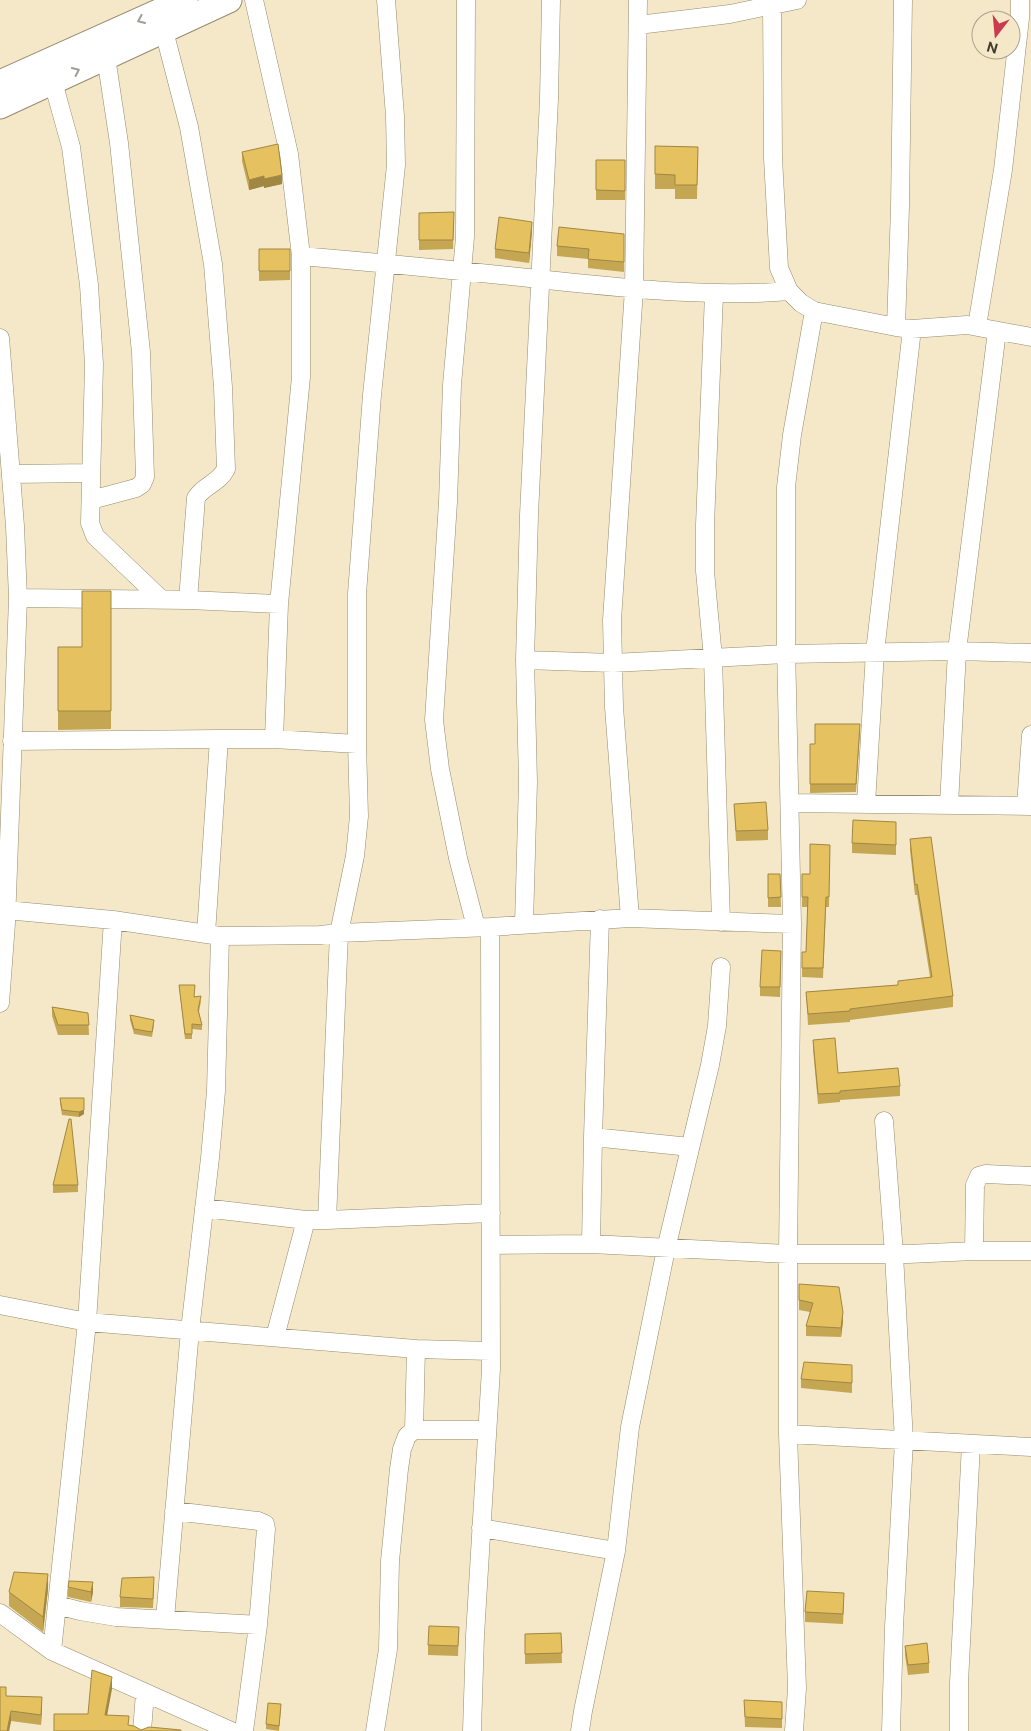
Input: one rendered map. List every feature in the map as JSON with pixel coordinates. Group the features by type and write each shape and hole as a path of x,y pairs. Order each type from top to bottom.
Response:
{"main road":[{"path":"0,83 185,0"},
{"path":"0,106 164,31 217,3"}],"street":[{"path":"254,0 289,154 301,256 300,387 282,554 274,739"},
{"path":"327,1220 339,933 355,856 359,816 357,594 372,395 396,165 395,116 386,0"},
{"path":"466,0 465,236 452,385 448,502 434,720 440,769 456,849 483,927 491,1214 491,1351 475,1636 472,1731"},
{"path":"524,924 528,782 525,660 529,515 549,99 551,0"},
{"path":"630,918 614,707 612,620 634,289 638,0"},
{"path":"638,25 730,14 772,2 797,0"},
{"path":"866,804 875,652 904,328 900,207 903,0"},
{"path":"977,326 1003,170 1020,18 1020,0"},
{"path":"772,2 774,176 779,268 789,291 801,303 814,311 904,328 967,325 1031,336"},
{"path":"164,31 189,127 213,264 223,387 226,469 222,477 198,493 196,498 188,600"},
{"path":"91,500 136,488 142,484 145,477 141,352 119,143 106,58"},
{"path":"53,82 71,147 89,285 94,364 90,523 95,536 162,600"},
{"path":"301,256 634,289 714,294 755,294 789,291"},
{"path":"714,294 705,571 713,658 721,922"},
{"path":"794,1731 796,1688 788,1434 792,924 786,654 786,486 792,435 814,311"},
{"path":"949,805 957,651 997,331"},
{"path":"0,338 1,376 18,598 12,742 5,810 6,910 0,1003"},
{"path":"10,474 91,473"},
{"path":"18,598 188,600 279,604"},
{"path":"525,660 613,664 786,654 957,651 1031,653"},
{"path":"790,802 1028,806 1031,735"},
{"path":"12,742 220,738 357,744"},
{"path":"165,1619 190,1330 216,1091 213,935 220,738"},
{"path":"6,910 113,920 213,935 320,935 630,918 792,924"},
{"path":"592,1244 593,1137 600,919"},
{"path":"52,1651 87,1322 113,920"},
{"path":"580,1731 582,1712 616,1551 630,1427 666,1249 710,1065 716,1026 721,967"},
{"path":"884,1121 894,1254 904,1441 894,1627 891,1731"},
{"path":"593,1137 690,1147"},
{"path":"974,1251 976,1185 979,1176 986,1174 1031,1176"},
{"path":"204,1208 306,1220 491,1214"},
{"path":"275,1337 306,1220"},
{"path":"491,1245 592,1244 788,1254 1031,1251"},
{"path":"0,1306 87,1322 416,1349 491,1351"},
{"path":"414,1430 416,1349"},
{"path":"375,1731 388,1649 390,1561 402,1448 407,1436 414,1430 487,1430"},
{"path":"788,1434 1031,1447"},
{"path":"959,1731 959,1684 971,1444"},
{"path":"174,1511 258,1521 264,1524 266,1529 258,1624 244,1731"},
{"path":"481,1528 616,1551"},
{"path":"58,1605 116,1618 258,1624"},
{"path":"0,1613 52,1651 230,1731"},
{"path":"142,1731 145,1693"}],"building":[{"path":"278,144 282,175 264,179 264,176 249,180 242,152"},
{"path":"655,146 698,147 697,185 675,185 675,175 655,174"},
{"path":"596,160 625,160 625,191 596,190"},
{"path":"454,212 453,240 419,240 419,213"},
{"path":"499,217 532,222 529,253 495,249"},
{"path":"559,227 624,234 624,262 588,259 589,249 557,246"},
{"path":"259,249 290,249 290,271 259,271"},
{"path":"82,591 111,591 111,711 58,711 58,647 82,647"},
{"path":"815,724 860,724 856,784 810,784 810,744 815,744"},
{"path":"766,802 768,830 736,831 734,804"},
{"path":"853,820 896,822 896,845 852,843"},
{"path":"931,837 953,996 850,1009 850,1011 808,1014 806,992 898,985 898,981 932,977 917,884 915,885 910,839"},
{"path":"810,844 830,845 829,897 826,897 823,968 802,968 802,952 806,952 808,897 802,897 802,874 810,874"},
{"path":"768,874 780,874 781,897 768,898"},
{"path":"762,950 781,951 780,987 760,987"},
{"path":"179,985 195,985 194,997 201,996 198,1010 202,1025 192,1024 192,1034 185,1034"},
{"path":"52,1007 88,1013 89,1025 58,1025"},
{"path":"130,1015 154,1020 152,1032 134,1029"},
{"path":"835,1038 838,1073 898,1068 900,1086 818,1094 813,1040"},
{"path":"60,1098 84,1098 84,1110 79,1112 62,1110"},
{"path":"69,1119 71,1119 78,1185 53,1185"},
{"path":"799,1284 839,1287 843,1312 841,1328 806,1326 813,1303 799,1300"},
{"path":"804,1362 852,1365 852,1383 801,1379"},
{"path":"14,1572 48,1574 43,1617 9,1592"},
{"path":"154,1577 153,1599 120,1597 122,1578"},
{"path":"69,1581 93,1582 91,1592 68,1587"},
{"path":"807,1591 844,1593 843,1614 805,1612"},
{"path":"429,1626 459,1627 458,1646 428,1645"},
{"path":"561,1633 562,1653 525,1654 525,1634"},
{"path":"927,1643 929,1663 908,1665 905,1646"},
{"path":"92,1670 112,1677 105,1715 129,1716 128,1725 141,1730 149,1727 181,1731 54,1731 54,1714 88,1714"},
{"path":"0,1687 6,1687 6,1696 42,1697 41,1715 11,1711 7,1731 0,1731"},
{"path":"744,1700 782,1702 782,1719 745,1717"},
{"path":"268,1703 281,1704 279,1726 266,1724"}]}
